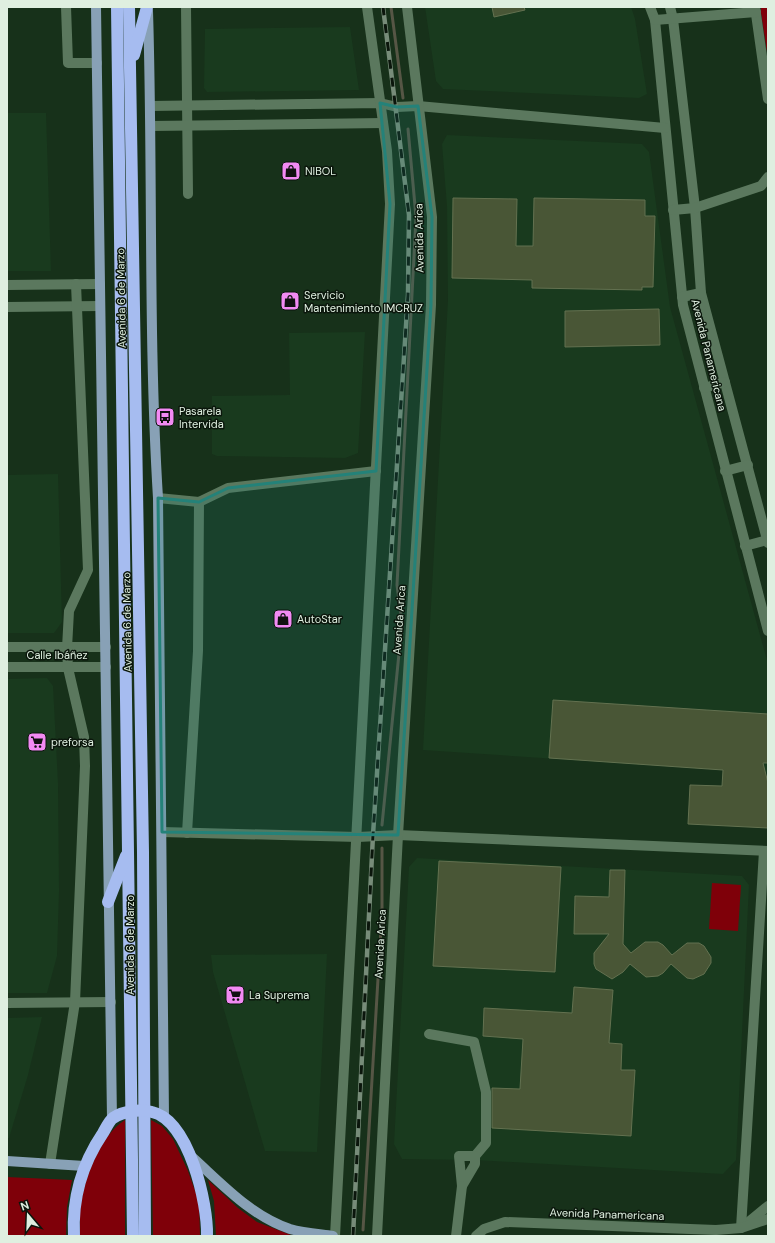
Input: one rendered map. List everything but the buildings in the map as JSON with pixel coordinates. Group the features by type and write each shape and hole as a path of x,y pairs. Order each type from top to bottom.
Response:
{"highway":[{"name":"Avenida 6 de Marzo","path":"117,7 128,851 137,1111 145,1236"},
{"name":"Avenida 6 de Marzo","path":"129,7 143,836 133,1236"},
{"path":"130,70 148,7"},
{"path":"108,902 128,851"},
{"path":"74,1236 73,1216 84,1166 96,1143 112,1119 137,1111 153,1112 164,1117 177,1133 192,1157 205,1206 207,1236"}],"main road":[{"name":"Avenida 6 de Marzo","path":"96,7 112,1119"},
{"path":"148,7 151,106 153,425 158,498 164,1117"},
{"path":"192,1157 240,1201 260,1214 291,1229 334,1236"},
{"path":"7,1161 84,1166"}],"street":[{"path":"66,7 68,63 97,63"},
{"path":"186,7 188,194"},
{"path":"334,1236 358,837 390,204 387,151 367,7"},
{"name":"Avenida Arica","path":"377,1236 398,835 431,305 432,217 407,7"},
{"name":"Avenida Panamericana","path":"650,7 655,20 682,297 725,471 766,617 768,631"},
{"name":"Avenida Panamericana","path":"670,7 673,19 695,208 701,293 768,542"},
{"path":"655,20 756,9 768,99"},
{"path":"151,106 188,104 380,103 397,107 418,106 665,128"},
{"path":"151,126 383,123"},
{"path":"673,210 695,208 761,186 768,177"},
{"path":"50,1164 75,1002 85,766 84,737 68,668 67,648 69,611 88,570 76,284"},
{"path":"7,285 100,284"},
{"path":"682,297 701,293"},
{"path":"7,307 100,306"},
{"path":"704,388 725,382"},
{"path":"725,471 748,465"},
{"path":"158,498 199,502 228,488 376,471"},
{"path":"187,834 198,651 199,502"},
{"path":"745,546 768,542"},
{"name":"Calle Ibáñez","path":"7,647 106,647"},
{"name":"Calle Ibáñez","path":"7,667 106,667"},
{"path":"162,832 187,834 358,837 398,835 766,851 741,1228"},
{"path":"7,1003 111,1002"},
{"path":"429,1034 474,1042 486,1092 486,1143 475,1156 475,1164 462,1186"},
{"path":"456,1236 462,1186 459,1156 475,1156"},
{"path":"741,1228 768,1206"},
{"name":"Avenida Panamericana","path":"476,1236 484,1229 505,1222 716,1230 741,1228 768,1219"}],"highlighted area":[{"path":"380,103 397,107 418,106 432,217 431,305 398,835 162,832 158,498 199,502 228,488 376,471 390,204"}],"shaded area":[{"path":"425,7 631,7 635,19 647,94 639,98 443,89 436,81"},
{"path":"761,7 768,7 768,58 761,13"},
{"path":"350,27 359,90 207,92 204,88 205,29"},
{"path":"7,113 46,113 51,271 7,271"},
{"path":"447,135 642,144 649,152 670,307 768,664 768,773 423,750 448,300 447,206 442,144"},
{"path":"365,332 358,453 345,458 217,456 212,454 212,396 290,395 289,333"},
{"path":"58,474 62,622 54,633 7,633 7,475"},
{"path":"47,678 53,686 58,783 59,891 57,956 47,993 7,993 7,679"},
{"path":"417,858 742,876 749,885 736,1160 723,1174 475,1160 402,1159 394,1144 409,867"},
{"path":"712,883 741,885 738,931 709,929"},
{"path":"327,954 317,1152 265,1151 213,972 211,955"},
{"path":"42,1017 28,1075 9,1138 7,1138 7,1018"},
{"path":"125,1120 125,1236 80,1236 81,1200 84,1187 94,1161 100,1148 108,1137 116,1127"},
{"path":"151,1120 162,1126 173,1139 188,1171 199,1202 200,1236 153,1236"},
{"path":"7,1177 72,1180 67,1207 66,1236 7,1236"},
{"path":"208,1180 238,1208 257,1222 291,1235 216,1236 214,1201"}],"waterway":[{"path":"391,7 403,98"},
{"path":"382,825 402,623 397,585 416,217 408,129"},
{"path":"363,1230 382,912 382,848"}],"railway":[{"path":"353,1236 373,835 408,295 409,215 383,7"}],"place":[{"name":"NIBOL","path":"291,171"},
{"name":"Servicio Mantenimiento IMCRUZ","path":"290,301"},
{"name":"Pasarela Intervida","path":"165,417"},
{"name":"AutoStar","path":"283,619"},
{"name":"preforsa","path":"37,742"},
{"name":"La Suprema","path":"235,995"}]}
